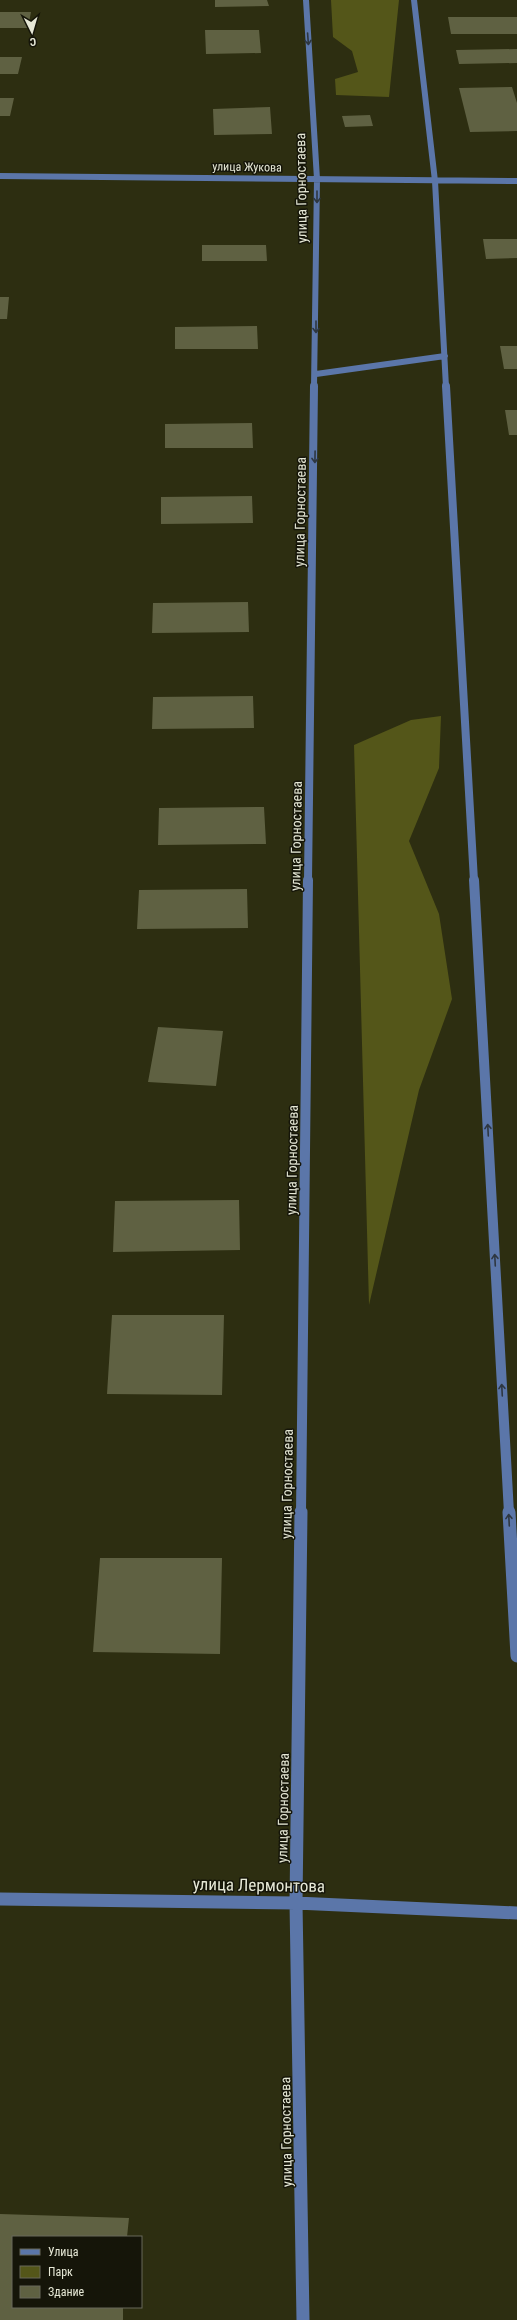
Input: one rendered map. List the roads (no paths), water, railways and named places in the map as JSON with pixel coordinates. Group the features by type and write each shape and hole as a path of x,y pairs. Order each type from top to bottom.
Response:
{"street":[{"name":"улица Горностаева","path":"303,2320 296,1903 316,374 317,179 306,0"},
{"path":"414,0 435,181 517,1656"},
{"name":"улица Жукова","path":"0,176 517,181"},
{"path":"316,374 445,356"},
{"name":"улица Лермонтова","path":"0,1899 296,1903 517,1913"}]}
